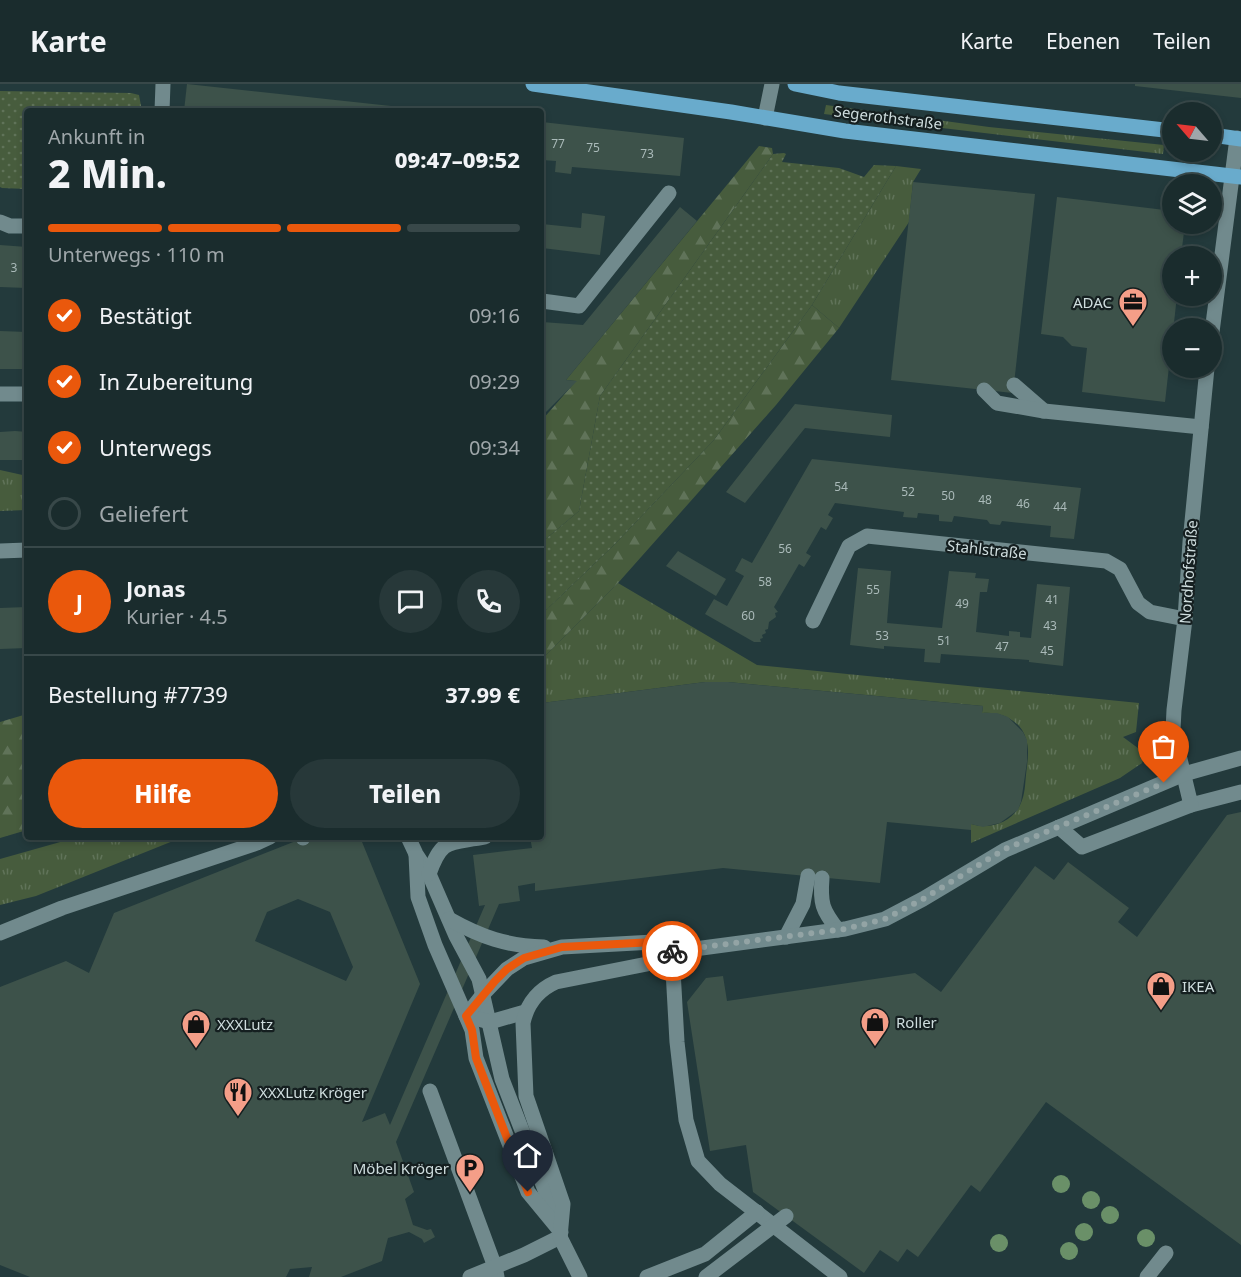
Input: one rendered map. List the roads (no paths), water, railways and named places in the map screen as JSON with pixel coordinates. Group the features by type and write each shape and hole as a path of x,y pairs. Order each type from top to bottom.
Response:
{"main road":[{"name":"Segerothstraße","path":"533,84 845,131 1236,176"},
{"name":"Segerothstraße","path":"795,84 840,93 1162,130"},
{"path":"1222,136 1239,138"}],"street":[{"path":"162,108 163,84"},
{"path":"765,118 772,84"},
{"path":"1214,318 1236,176 1239,138"},
{"path":"544,301 579,306 669,194"},
{"path":"0,222 10,226 24,226"},
{"name":"Nordhofstraße","path":"1191,805 1173,730 1206,378"},
{"path":"1014,385 1044,411"},
{"path":"984,390 997,403 1044,411 1201,427"},
{"path":"0,394 24,394"},
{"name":"Stahlstraße","path":"813,621 849,546 867,536 1106,561 1120,569 1138,603 1150,612 1185,619"},
{"path":"0,551 24,550"},
{"path":"561,1234 563,1204 526,1096 523,1023 525,1012 544,987 556,982 647,964 672,952 838,930 885,919 923,899 1005,849 1184,774 1241,758"},
{"path":"1059,827 1082,848 1191,805 1241,792"},
{"path":"0,933 62,908 264,840"},
{"path":"409,840 429,874 449,919 474,966 484,993 502,1079 561,1234 580,1277"},
{"path":"429,874 435,855 441,847 468,840"},
{"path":"416,854 418,897 435,945 472,1030 476,1058 528,1192 561,1234"},
{"path":"786,938 815,877 820,902 826,915 838,930"},
{"path":"449,919 495,941 524,946 562,947 654,942 672,952"},
{"path":"466,1016 507,969 524,958 562,947"},
{"path":"672,952 686,1120 698,1161 711,1176 840,1277"},
{"path":"466,1016 490,1022 525,1012"},
{"path":"430,1091 496,1272"},
{"path":"647,1277 705,1254 757,1212"},
{"path":"706,1277 786,1216"},
{"path":"470,1277 496,1272 561,1234"},
{"path":"1147,1277 1166,1253"}],"place":[{"name":"ADAC","path":"1133,328"},
{"name":"IKEA","path":"1161,1012"},
{"name":"Roller","path":"875,1048"},
{"name":"XXXLutz","path":"196,1050"},
{"name":"XXXLutz Kröger","path":"238,1118"},
{"name":"Möbel Kröger","path":"470,1194"}]}
